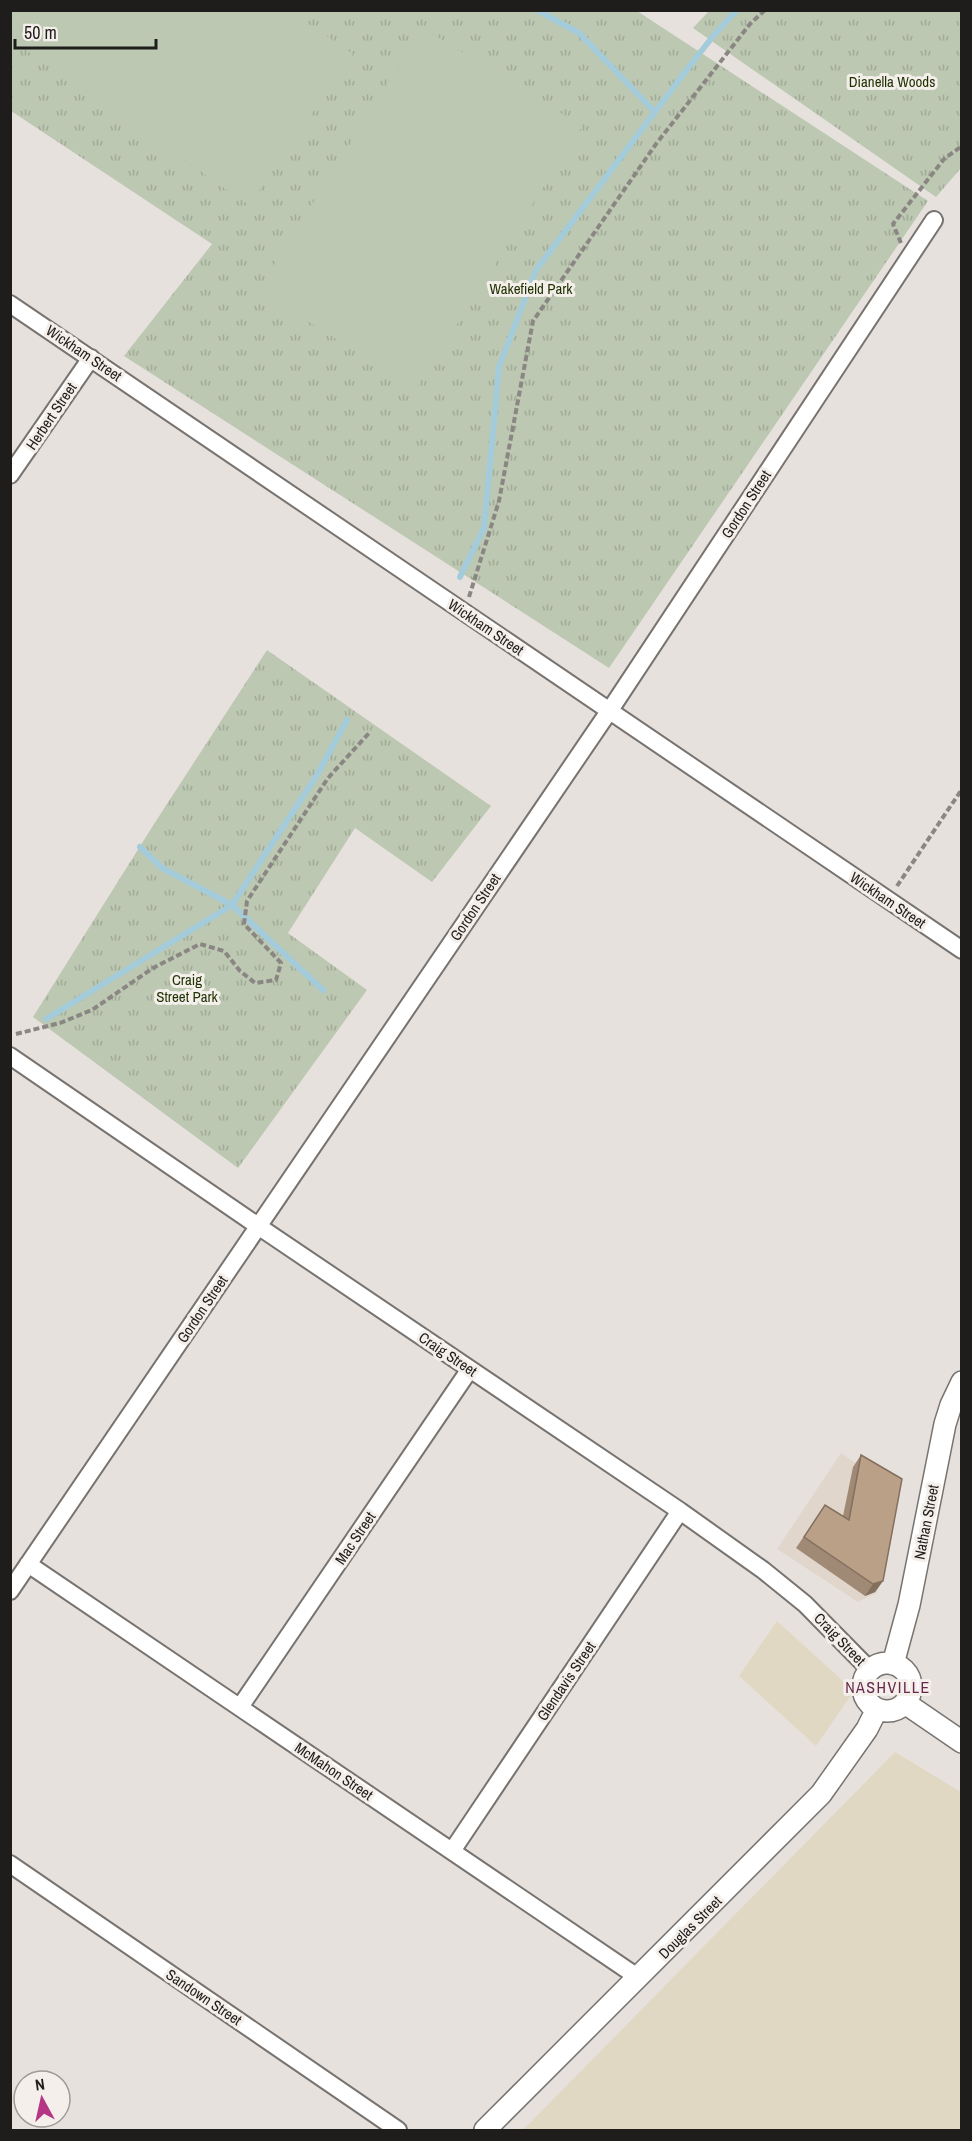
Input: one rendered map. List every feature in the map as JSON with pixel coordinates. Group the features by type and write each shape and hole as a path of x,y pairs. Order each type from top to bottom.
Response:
{"street":[{"name":"Gordon Street","path":"10,1591 609,711 934,220"},
{"name":"Wickham Street","path":"10,304 962,950"},
{"name":"Herbert Street","path":"10,475 91,358"},
{"name":"Craig Street","path":"10,1056 764,1570 805,1604 870,1670"},
{"name":"Mac Street","path":"240,1707 470,1369"},
{"name":"Nathan Street","path":"893,1664 909,1605 945,1424 962,1382"},
{"name":"Glendavis Street","path":"452,1851 680,1511"},
{"name":"McMahon Street","path":"28,1564 639,1978"},
{"path":"881,1664 901,1667 910,1680 910,1696 905,1703 892,1710 877,1709 866,1699 864,1691 866,1677 870,1670 881,1664"},
{"path":"905,1703 962,1742"},
{"name":"Douglas Street","path":"485,2130 821,1794 867,1729 877,1709"},
{"name":"Sandown Street","path":"10,1864 398,2130"}],"path":[{"path":"464,612 500,501 533,321 656,144 750,24 765,10"},
{"path":"913,252 902,246 893,224 944,159 962,146"},
{"path":"16,1034 60,1023 92,1010 153,968 200,944 224,951 240,971 255,984 276,980 281,963 244,924 247,901 328,777 370,732"},
{"path":"888,900 962,789"}],"shaded area":[{"path":"841,1453 898,1492 877,1593 858,1602 777,1549"},
{"path":"777,1621 854,1691 816,1746 739,1676"},
{"path":"895,1752 961,1792 961,2130 523,2130"}],"green space":[{"path":"288,10 353,54 249,205 11,40 11,31 25,11"},
{"name":"Wakefield Park","path":"10,11 637,11 928,201 609,668 124,356 212,244 11,111"},
{"name":"Dianella Woods","path":"709,11 961,11 961,168 936,197 693,28"},
{"path":"423,28 582,126 416,389 258,290"},
{"name":"Craig Street Park","path":"267,650 491,806 432,882 355,828 288,933 367,990 238,1168 33,1017"}],"building":[{"path":"861,1455 902,1479 883,1581 873,1584 804,1537 825,1505 849,1520"}],"waterway":[{"path":"537,10 579,33 655,112"},
{"path":"460,577 484,528 499,367 536,270 688,68 737,10"},
{"path":"46,1019 232,905 317,775 347,720"},
{"path":"140,847 162,868 232,905 323,990"}],"district":[{"name":"NASHVILLE","path":"888,1687"}]}
